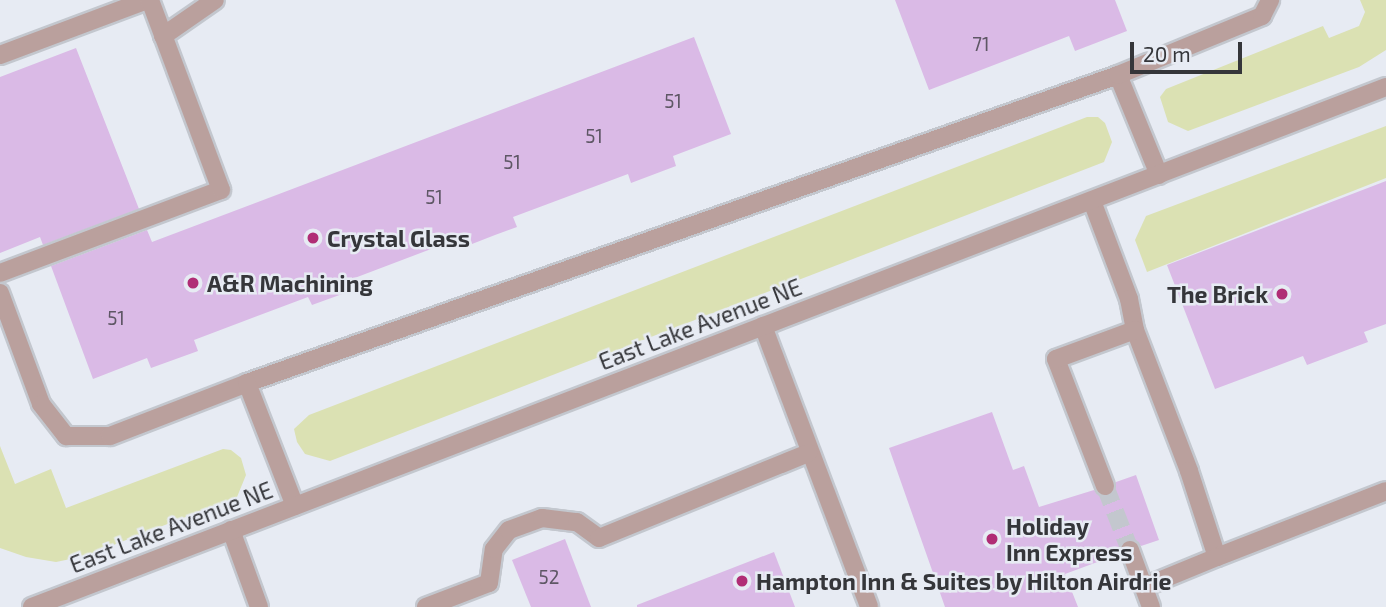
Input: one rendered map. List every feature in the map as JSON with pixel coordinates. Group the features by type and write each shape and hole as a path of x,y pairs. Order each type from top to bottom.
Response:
{"street":[{"path":"0,55 148,0 221,190 0,273"},
{"path":"163,36 215,0"},
{"path":"0,293 41,404 66,436 110,436 247,383 1118,75 1262,16 1270,0"},
{"path":"1118,75 1158,175"},
{"name":"East Lake Avenue NE","path":"32,607 1386,87"},
{"path":"1092,201 1129,299 1135,330 1189,471 1217,557"},
{"path":"763,326 808,453 869,607"},
{"path":"1105,486 1056,359 1135,330"},
{"path":"247,383 295,506"},
{"path":"426,607 489,583 494,549 509,530 542,518 577,522 598,538 808,453"},
{"path":"1144,587 1386,491"},
{"path":"231,530 259,607"},
{"path":"1130,550 1152,607"}],"green space":[{"path":"1360,0 1386,0 1386,50 1359,67 1188,131 1168,122 1160,97 1166,89 1323,26 1329,38 1359,26 1365,12"},
{"path":"1087,117 1098,117 1105,123 1112,142 1104,162 330,461 305,454 297,442 294,429 309,415"},
{"path":"1386,126 1386,178 1147,272 1135,240 1146,216"},
{"path":"0,446 15,484 51,469 66,508 223,449 231,450 241,458 246,475 237,497 85,556 56,562 26,557 0,548"}],"building":[{"path":"895,0 1115,0 1127,31 1075,51 1069,36 929,90"},
{"path":"694,37 731,134 673,156 676,166 631,183 628,174 513,217 517,227 472,244 468,235 352,279 356,289 312,305 308,297 194,340 198,351 151,368 147,358 93,379 51,266 147,230 152,242"},
{"path":"76,48 139,209 43,245 40,237 0,253 0,77"},
{"name":"The Brick","path":"1386,181 1386,324 1364,332 1368,342 1307,365 1303,356 1215,389 1167,265"},
{"name":"Holiday Inn Express","path":"992,412 1013,470 1024,466 1039,507 1094,490 1098,495 1108,497 1114,493 1116,482 1136,475 1159,540 1141,546 1137,541 1127,539 1121,543 1119,554 1065,574 1078,607 945,607 889,448"},
{"path":"565,539 591,607 531,607 512,560"},
{"name":"Hampton Inn & Suites by Hilton Airdrie","path":"774,552 795,607 637,607 637,605"}],"tunnel":[{"path":"1105,486 1130,550"}],"place":[{"name":"Crystal Glass","path":"313,238"},
{"name":"A&R Machining","path":"193,283"},
{"name":"The Brick","path":"1282,294"},
{"name":"Holiday Inn Express","path":"992,539"},
{"name":"Hampton Inn & Suites by Hilton Airdrie","path":"742,581"}]}
